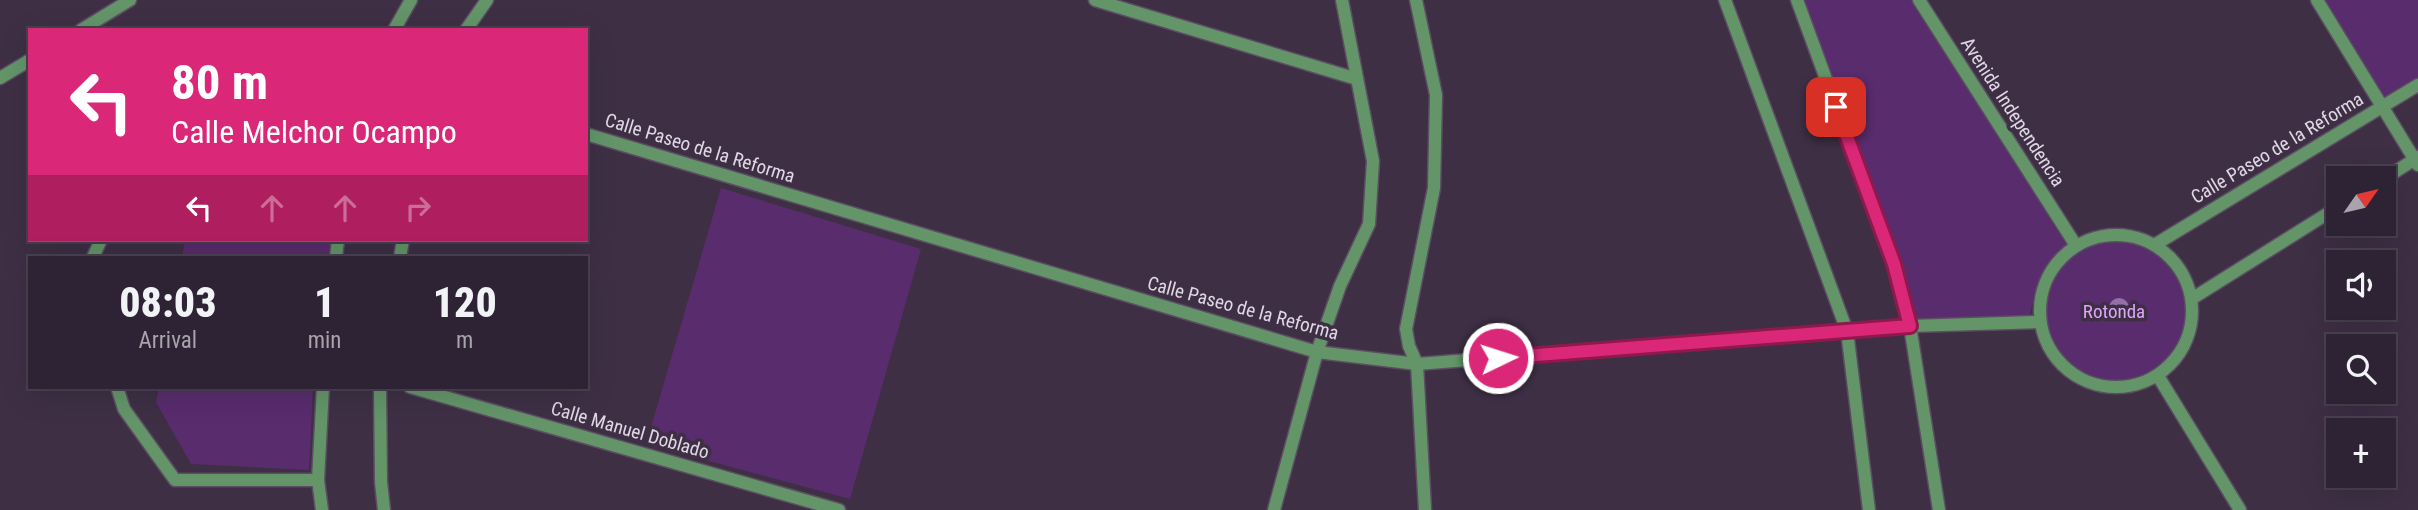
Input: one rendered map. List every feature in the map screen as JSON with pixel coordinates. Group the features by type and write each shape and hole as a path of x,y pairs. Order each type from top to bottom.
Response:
{"street":[{"path":"84,28 131,0"},
{"path":"395,28 411,0"},
{"path":"467,28 487,0"},
{"path":"1096,0 1357,79"},
{"path":"1274,510 1317,352 1340,286 1369,224 1373,161 1342,0"},
{"path":"1416,0 1436,95 1434,188 1406,329 1409,346 1417,364 1425,510"},
{"path":"1725,0 1846,331 1869,510"},
{"path":"1797,0 1894,264 1910,326 1939,510"},
{"name":"Avenida Independencia","path":"1919,0 2075,244"},
{"path":"2317,0 2417,160 2396,172"},
{"path":"0,78 28,62"},
{"name":"Calle Paseo de la Reforma","path":"2156,244 2418,85"},
{"name":"Calle Paseo de la Reforma","path":"588,135 1317,352 1417,364 1910,326 2038,322"},
{"path":"2193,298 2326,215"},
{"path":"2115,233 2156,244 2180,267 2193,298 2187,342 2158,376 2122,390 2083,383 2052,358 2038,322 2045,278 2075,244 2115,233"},
{"path":"2158,376 2240,510"},
{"path":"118,389 124,409 175,480 318,480"},
{"path":"322,510 318,480 323,389"},
{"path":"380,389 384,510"},
{"name":"Calle Manuel Doblado","path":"417,389 839,510"}],"green space":[{"path":"1804,0 1913,0 2070,242 2038,282 2029,317 1911,324"},
{"path":"2317,0 2418,0 2418,85 2382,106"},
{"path":"721,188 921,249 850,499 646,444"},
{"name":"Rotonda","path":"2115,239 2139,242 2165,257 2187,296 2181,344 2141,378 2126,383 2100,385 2054,356 2045,331 2044,309 2047,286 2059,266 2075,249"},
{"path":"185,242 331,242 328,256 182,256"},
{"path":"159,389 313,389 309,470 191,464 156,402"}],"route":[{"path":"1498,358 1910,326 1894,264 1836,107"}]}
